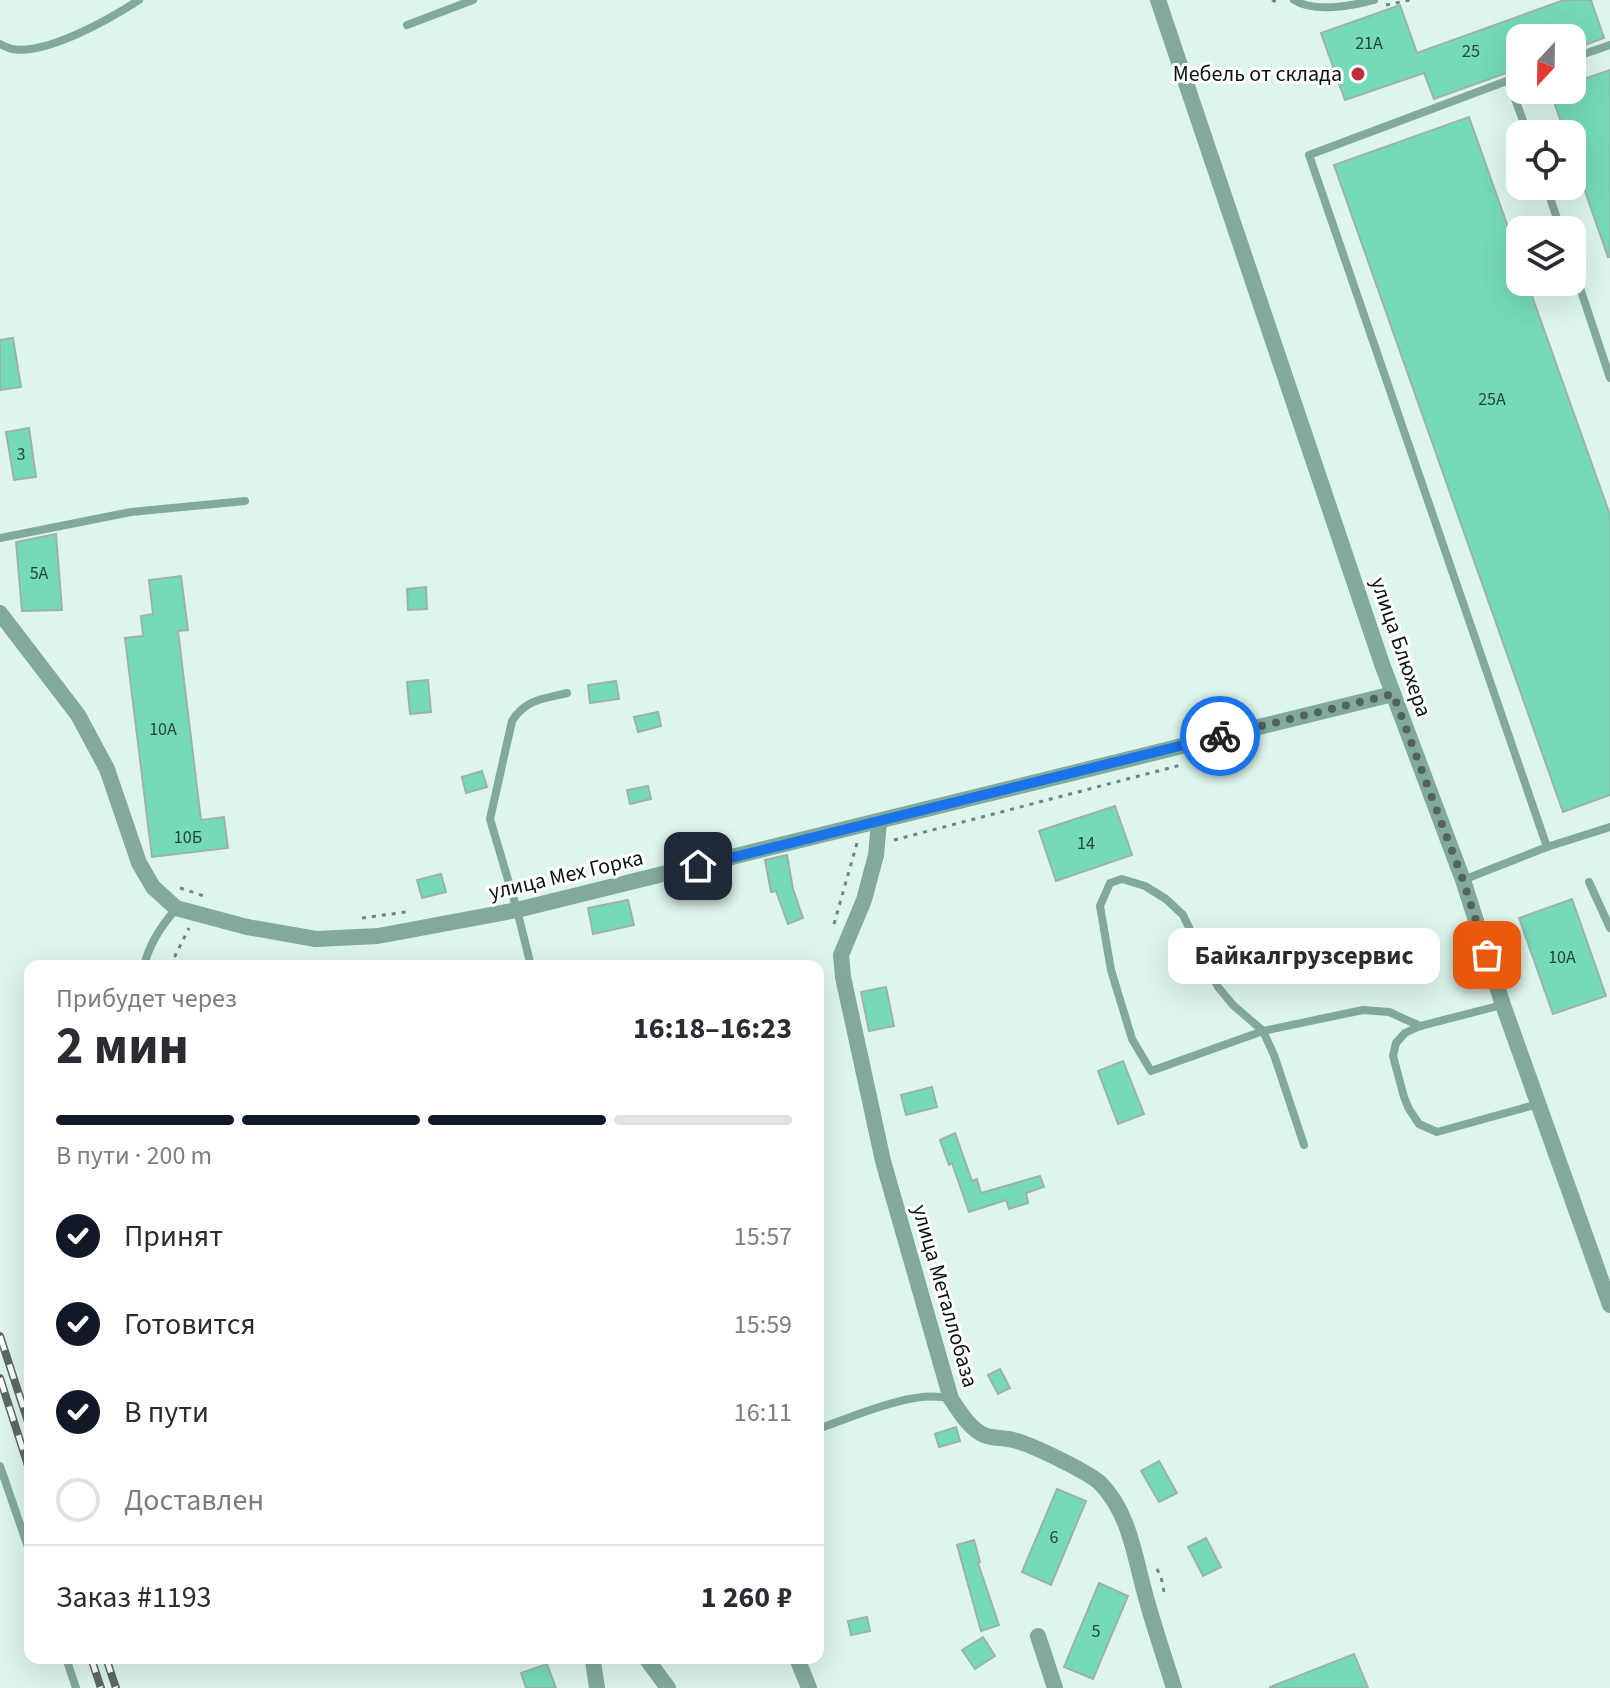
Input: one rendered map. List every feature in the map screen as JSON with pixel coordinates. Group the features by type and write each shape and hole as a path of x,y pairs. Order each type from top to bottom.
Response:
{"street":[{"name":"улица Блюхера","path":"1158,0 1393,694 1463,880 1503,1005 1609,1299"},
{"path":"0,613 78,715 107,769 139,863 173,912"},
{"name":"улица Мех Горка","path":"173,912 316,939 378,936 517,910 879,830 1393,694"},
{"name":"улица Металлобаза","path":"879,830 864,900 841,955 843,977 883,1161 951,1399 974,1429 984,1435 1012,1439 1035,1447 1099,1482 1113,1500 1128,1529 1174,1688"},
{"path":"1038,1636 1055,1688"},
{"path":"593,1664 597,1688"},
{"path":"650,1664 668,1688"},
{"path":"799,1664 809,1688"}],"lane":[{"path":"0,44 13,49 42,48 108,21 139,0"},
{"path":"407,25 473,0"},
{"path":"1294,0 1299,4 1328,7 1374,0"},
{"path":"1586,53 1610,45"},
{"path":"1506,81 1309,155 1547,847"},
{"path":"1583,296 1610,378"},
{"path":"0,538 131,512 245,501"},
{"path":"530,960 490,819 512,721 519,711 532,702 567,693"},
{"path":"1463,880 1547,847 1610,827"},
{"path":"1304,1145 1263,1031 1218,987 1183,915 1166,899 1145,886 1122,879 1110,883 1100,906 1111,970 1132,1039 1151,1071 1263,1031 1363,1010 1389,1012 1420,1026"},
{"path":"1589,882 1610,928"},
{"path":"146,960 173,912"},
{"path":"1503,1005 1420,1026 1405,1033 1396,1043 1393,1056 1404,1097 1419,1124 1437,1132 1538,1103"},
{"path":"824,1427 907,1399 939,1395 951,1399"},
{"path":"0,1466 24,1536"},
{"path":"68,1664 76,1688"}],"path":[{"path":"832,931 858,840 879,830 895,840 1189,763"},
{"path":"178,887 209,898"},
{"path":"356,919 415,911"},
{"path":"173,912 191,924 173,960"},
{"path":"1154,1563 1161,1577 1166,1607"}],"building":[{"path":"1564,0 1591,0 1604,38 1586,45 1586,24 1506,24 1506,73 1434,99 1424,73 1345,100 1321,33 1400,5 1417,53"},
{"path":"1610,70 1610,257 1586,194 1586,120 1560,120 1555,104 1586,104 1586,78"},
{"path":"1469,117 1506,221 1506,296 1532,296 1610,515 1610,795 1563,812 1334,165"},
{"path":"13,338 21,387 0,390 0,340"},
{"path":"29,428 36,477 14,480 6,432"},
{"path":"56,534 62,610 22,611 16,542"},
{"path":"181,576 188,630 178,631 201,820 224,817 228,848 152,857 125,638 143,636 141,616 153,614 149,580"},
{"path":"426,587 427,609 408,610 407,589"},
{"path":"428,680 431,712 410,714 407,682"},
{"path":"616,681 619,699 590,703 588,685"},
{"path":"658,712 661,726 638,732 634,717"},
{"path":"482,771 487,787 466,793 462,777"},
{"path":"648,786 651,799 630,804 627,790"},
{"path":"1115,806 1132,855 1056,881 1039,831"},
{"path":"787,855 793,889 803,918 788,924 776,891 771,892 765,860"},
{"path":"441,874 446,892 422,898 417,880"},
{"path":"1572,899 1606,996 1553,1014 1519,918"},
{"path":"628,900 634,925 593,934 588,908"},
{"path":"886,987 894,1026 869,1031 861,992"},
{"path":"1123,1061 1144,1114 1118,1124 1098,1071"},
{"path":"932,1087 937,1107 906,1115 901,1095"},
{"path":"955,1133 972,1181 977,1179 981,1193 1040,1176 1044,1187 1026,1193 1028,1203 1009,1209 1006,1200 969,1212 952,1163 949,1165 940,1140"},
{"path":"1000,1369 1010,1388 998,1394 988,1375"},
{"path":"956,1427 960,1441 939,1447 935,1434"},
{"path":"1159,1461 1177,1493 1159,1502 1141,1471"},
{"path":"1057,1489 1086,1501 1051,1585 1022,1572"},
{"path":"1206,1538 1221,1567 1203,1576 1188,1547"},
{"path":"974,1540 978,1563 999,1625 981,1631 957,1545"},
{"path":"1099,1583 1128,1596 1093,1679 1064,1667"},
{"path":"867,1617 870,1631 851,1635 848,1621"},
{"path":"983,1637 995,1656 975,1669 962,1650"},
{"path":"1354,1654 1368,1688 1270,1688 1270,1687"},
{"path":"547,1664 556,1688 526,1688 521,1673"}],"railway":[{"path":"0,1336 24,1410"},
{"path":"0,1378 24,1453"},
{"path":"93,1664 101,1688"},
{"path":"108,1664 116,1688"}],"way so far":[{"path":"1220,736 1393,694 1463,880 1487,955"}],"place":[{"name":"Мебель от склада","path":"1358,74"},
{"name":"Байкалгрузсервис","path":"1487,955"}],"route":[{"path":"698,866 1220,736"}]}
